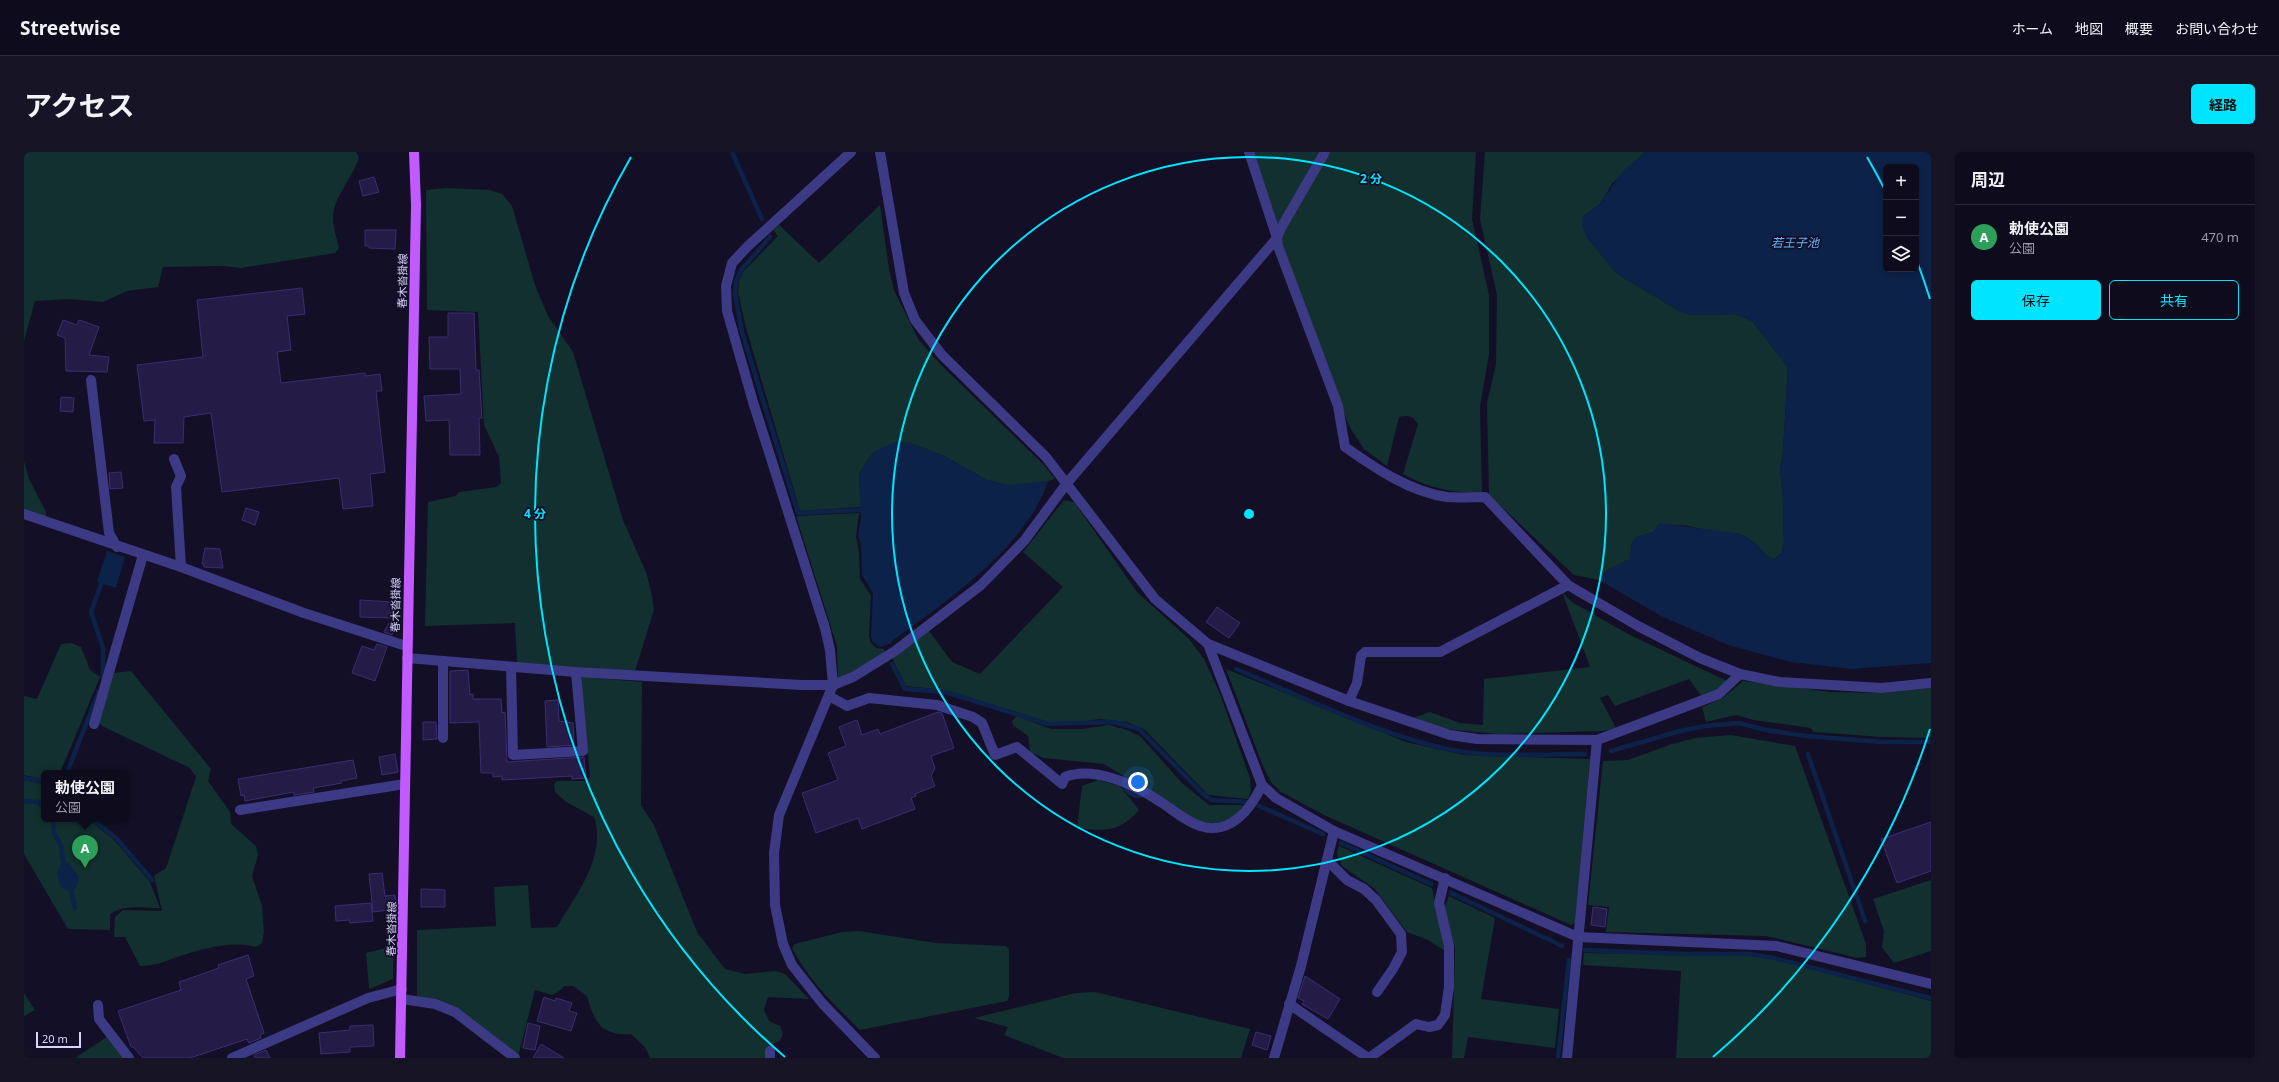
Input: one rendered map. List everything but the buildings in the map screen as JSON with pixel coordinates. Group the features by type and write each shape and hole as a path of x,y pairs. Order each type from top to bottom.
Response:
{"main road":[{"name":"春木沓掛線","path":"400,1058 406,646 416,205 414,152"}],"street":[{"path":"851,152 748,246 732,263 726,286 727,311 751,394 825,628 830,650 833,686 780,815 774,852 775,906 782,944 792,965 822,1004 875,1058"},
{"path":"880,152 904,293 915,320 942,355 1046,457 1155,599 1208,644 1349,701 1450,735 1477,739 1597,740 1719,694 1740,674"},
{"path":"1249,152 1277,238 1278,246 1338,406 1345,447 1368,463 1423,490 1448,497 1485,497 1568,584 1638,626 1700,658 1740,674 1780,682 1882,688 1931,683"},
{"path":"407,658 576,672 833,686 853,677 895,651 981,584 1024,541 1066,483 1277,238 1280,228 1325,152"},
{"path":"91,380 109,533 116,547"},
{"path":"174,459 181,476 176,487 181,567"},
{"path":"24,514 116,547 181,567 304,614 406,646"},
{"path":"94,724 143,555"},
{"path":"1349,701 1357,683 1361,656 1364,652 1440,652 1568,584"},
{"path":"1208,644 1262,785 1276,798 1334,830 1578,937 1777,946 1931,984"},
{"path":"443,661 443,738"},
{"path":"511,667 513,754 583,751 576,672"},
{"path":"828,696 847,706 869,698 937,705 973,717 982,723 994,754 1017,747 1062,784 1065,777 1075,773 1094,773 1120,781 1158,799 1184,818 1201,827 1217,829 1234,823 1255,800 1262,785"},
{"path":"1567,1058 1597,740"},
{"path":"240,810 405,784"},
{"path":"1274,1058 1334,830"},
{"path":"1327,860 1347,880 1364,889 1376,900 1400,934 1402,952 1393,969 1377,992"},
{"path":"1289,1004 1368,1058 1416,1024 1429,1027 1438,1025 1445,1015 1449,987 1448,946 1439,903 1445,878"},
{"path":"232,1058 368,998 402,994 455,1012 515,1058"},
{"path":"98,1005 99,1019 129,1058"}],"green space":[{"path":"24,152 356,152 359,157 334,209 334,225 339,248 335,253 241,268 223,266 163,267 158,287 127,291 103,302 69,299 35,301 24,341"},
{"path":"1252,152 1320,152 1279,224 1275,223"},
{"path":"1329,152 1476,152 1472,219 1489,295 1489,354 1480,406 1482,493 1441,489 1422,483 1403,474 1418,424 1414,419 1408,416 1399,417 1387,466 1364,449 1349,426 1282,245 1282,234"},
{"path":"1485,152 1645,152 1612,184 1600,204 1583,216 1586,236 1616,273 1681,312 1692,315 1735,314 1752,321 1788,367 1783,452 1780,469 1783,500 1784,541 1782,553 1774,559 1767,556 1756,544 1741,534 1704,530 1685,525 1658,525 1654,532 1635,538 1632,545 1630,559 1606,571 1599,580 1574,575 1489,495 1487,403 1496,364 1497,295 1480,219"},
{"path":"447,188 490,190 502,194 512,206 535,285 548,316 573,352 623,520 646,572 651,591 654,610 635,671 517,663 515,623 425,626 428,502 456,496 459,492 496,487 501,483 499,457 484,425 478,312 427,310 426,190"},
{"path":"880,205 889,269 894,290 918,339 941,365 1044,465 1055,479 1037,484 1023,485 1007,485 987,480 942,455 907,442 874,452 866,462 859,475 861,507 800,511 746,328 738,293 739,281 743,272 778,236 773,230 779,225 819,263"},
{"path":"24,461 29,479 46,512 46,517 24,510"},
{"path":"1064,500 1074,502 1137,592 1189,639 1204,659 1220,694 1250,778 1251,791 1248,799 1208,795 1144,729 1127,722 1099,719 1080,722 1048,722 946,690 906,686 892,658 929,631 952,662 980,674 1063,587 1023,552"},
{"path":"859,513 856,536 859,552 860,579 871,596 869,636 871,643 876,648 884,649 885,652 845,676 838,677 837,646 796,516"},
{"path":"1562,592 1572,602 1628,634 1727,681 1717,691 1702,697 1689,679 1615,706 1608,695 1600,698 1616,728 1604,731 1498,734 1446,729 1413,718 1430,712 1460,723 1483,725 1484,679 1590,667"},
{"path":"71,643 81,647 90,670 100,677 61,770 41,770 41,779 24,775 24,696 37,699 61,644"},
{"path":"1226,669 1406,742 1464,755 1590,759 1575,923 1571,925 1324,815 1281,792 1270,781 1261,761"},
{"path":"131,671 211,769 208,781 230,812 231,824 256,846 258,855 252,876 262,906 264,932 262,943 256,947 238,944 218,946 189,953 156,964 140,966 125,937 114,937 115,917 123,910 162,911 154,876 166,868 196,777 190,768 102,726 97,721 114,673"},
{"path":"583,677 642,682 641,805 654,825 697,932 725,969 745,974 776,971 785,974 809,999 768,997 764,1010 769,1021 780,1026 783,1034 780,1041 769,1046 767,1058 650,1058 645,1047 631,1034 612,1033 600,1026 596,1020 587,996 573,986 564,986 552,995 535,990 518,1057 456,1008 417,996 417,930 496,926 494,887 528,885 531,928 557,927 588,875 596,846 597,832 594,817 566,802 555,792 554,784 557,781 587,781 590,777 581,680"},
{"path":"1743,681 1831,692 1884,693 1931,688 1931,738 1882,737 1813,732 1811,728 1754,720 1736,715 1706,722 1702,707 1723,698"},
{"path":"1017,716 1051,729 1082,729 1109,725 1127,730 1140,736 1182,783 1209,805 1243,805 1235,815 1224,822 1212,824 1199,823 1104,764 1044,758 1030,752 1028,736 1013,725 1012,721"},
{"path":"1731,735 1795,746 1866,944 1866,957 1858,958 1766,936 1606,932 1609,907 1588,905 1603,761 1628,760 1672,744 1695,738"},
{"path":"24,780 41,783 41,822 92,822 114,840 150,882 160,908 134,907 116,911 110,914 110,930 68,929 24,854"},
{"path":"1098,780 1120,786 1139,810 1125,823 1118,827 1104,830 1077,828 1082,786"},
{"path":"1339,846 1432,888 1445,951 1428,940 1407,932 1375,889 1342,866 1337,853"},
{"path":"1931,880 1931,951 1894,963 1882,947 1884,931 1873,899"},
{"path":"1449,896 1495,918 1481,999 1559,1009 1555,1048 1468,1037 1464,1058 1452,1058 1455,948 1445,912 1445,906"},
{"path":"859,931 936,943 1006,946 1009,949 1009,996 1007,1001 860,1030 832,1002 814,981 798,960 792,948 795,944 842,932"},
{"path":"394,946 393,979 369,989 366,953"},
{"path":"1584,953 1750,956 1774,959 1931,1001 1931,1058 1676,1058 1681,971 1583,965"},
{"path":"1095,992 1250,1029 1241,1058 1063,1058 1004,1035 1008,1027 974,1018 1076,993"},
{"path":"24,993 35,1010 24,1016"},
{"path":"107,1037 124,1058 75,1058"}],"water":[{"name":"若王子池","path":"1645,152 1931,152 1931,663 1851,669 1791,662 1728,645 1661,616 1599,580 1606,571 1630,559 1632,545 1635,538 1654,532 1660,523 1741,534 1756,544 1767,556 1774,559 1782,553 1784,541 1783,500 1780,469 1783,452 1788,367 1752,321 1735,314 1692,315 1681,312 1616,273 1586,236 1582,225 1583,216 1600,204 1621,173"},
{"path":"895,442 907,442 942,455 987,480 1007,485 1048,481 1038,504 1023,527 983,570 960,590 893,640 892,643 880,647 873,642 871,637 873,593 862,575 861,544 858,536 861,518 859,475 866,462 874,452"},
{"path":"107,551 125,557 116,588 97,582"},
{"path":"63,860 69,863 79,877 77,886 72,894 60,886 57,873"}],"waterway":[{"path":"732,152 762,219"},
{"path":"770,237 741,270 736,281 735,294 742,332 798,513 861,510"},
{"path":"101,584 91,612 103,648 103,678"},
{"path":"892,664 905,689 945,692 1048,724 1114,722 1139,729 1205,796 1212,800 1246,802"},
{"path":"1236,669 1348,717 1406,738 1436,746 1479,754 1585,754"},
{"path":"68,770 99,691"},
{"path":"1611,751 1680,731 1705,726 1739,723 1766,730 1806,736 1882,742 1931,742"},
{"path":"1808,754 1865,921"},
{"path":"24,778 41,781"},
{"path":"24,801 38,802 41,804"},
{"path":"1259,806 1323,834"},
{"path":"53,822 54,834 61,845 63,860"},
{"path":"96,822 116,838 152,880"},
{"path":"1341,843 1431,884"},
{"path":"1451,893 1562,946"},
{"path":"72,894 75,908"},
{"path":"1585,950 1683,954 1750,954 1774,958 1931,998"},
{"path":"1558,1058 1569,960"}],"place":[{"name":"勅使公園","path":"85,868"}]}
